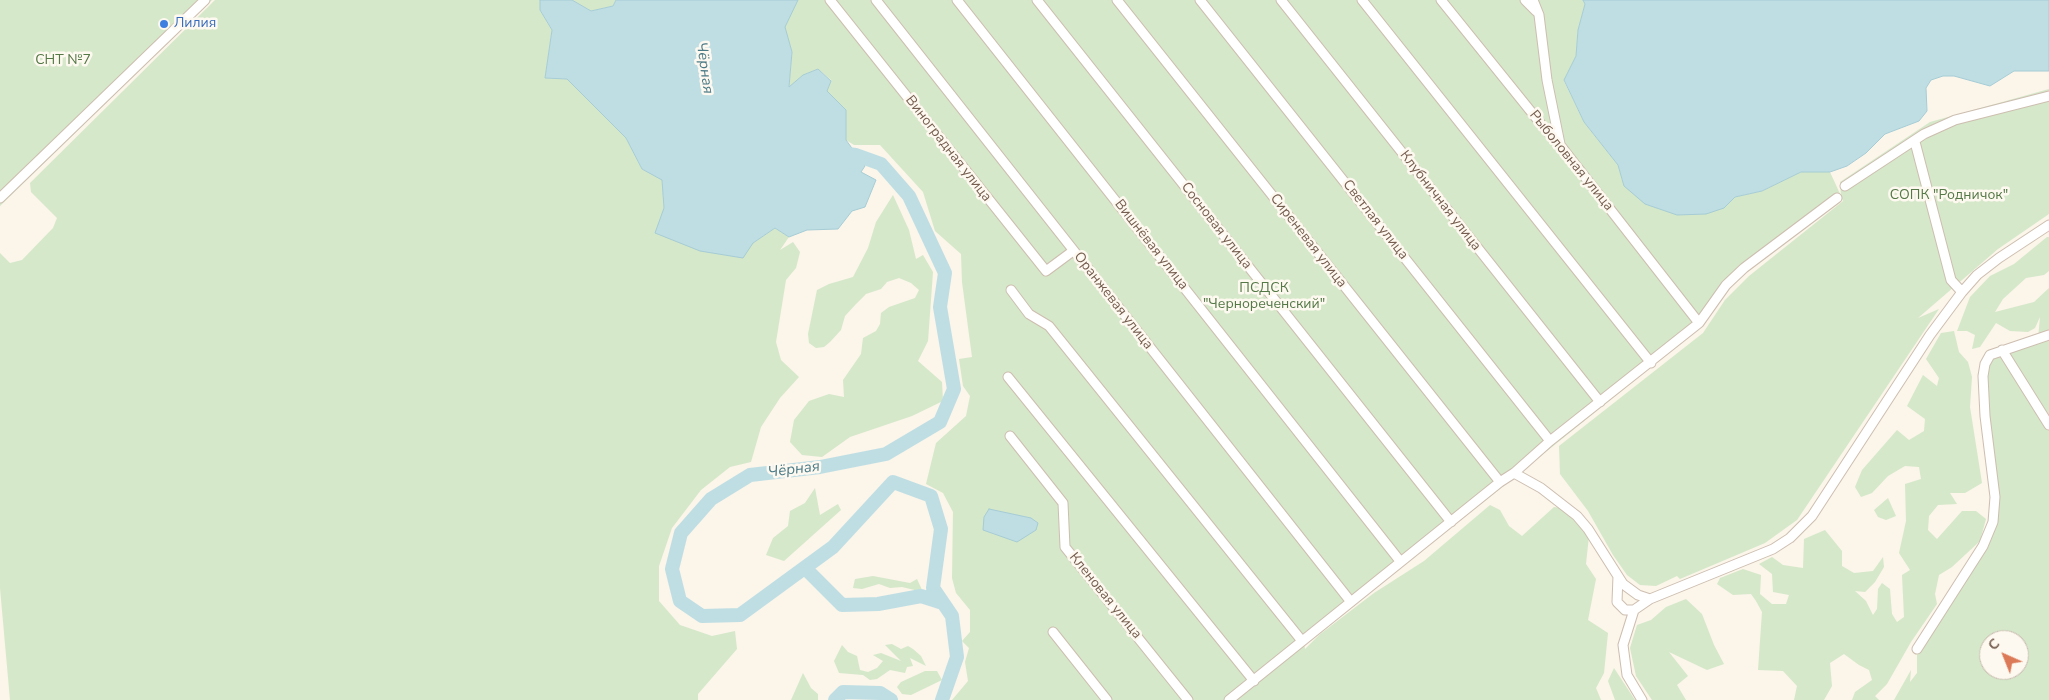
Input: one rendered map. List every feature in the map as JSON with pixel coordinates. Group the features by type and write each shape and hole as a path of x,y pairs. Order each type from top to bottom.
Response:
{"street":[{"path":"0,198 205,0"},
{"name":"Виноградная улица","path":"830,0 1046,271 1073,251"},
{"name":"Оранжевая улица","path":"876,0 1351,602"},
{"name":"Вишнёвая улица","path":"957,0 1400,561"},
{"name":"Сосновая улица","path":"1036,0 1451,522"},
{"name":"Сиреневая улица","path":"1117,0 1500,482"},
{"name":"Светлая улица","path":"1200,0 1550,441"},
{"name":"Клубничная улица","path":"1281,0 1600,402"},
{"path":"1362,0 1651,363"},
{"name":"Рыболовная улица","path":"1441,0 1560,145 1699,323"},
{"path":"1525,0 1539,15"},
{"path":"1533,0 1539,15 1547,80 1560,145"},
{"path":"1845,186 1915,142 1924,134 1955,120 2049,96"},
{"path":"1915,142 1951,280 1962,292"},
{"path":"1229,700 1400,561 1500,482 1514,474 1550,441 1651,363 1699,323 1726,285 1744,268 1837,198"},
{"path":"1618,576 1617,602 1625,610 1634,610 1650,599 1773,549 1790,538 1812,516 1930,335 1962,292 1978,275 1999,258 2049,225"},
{"path":"1011,290 1029,314 1049,326 1302,641"},
{"path":"1916,649 1983,546 1994,522 1995,498 1983,376 1985,364 1990,355 2049,335"},
{"path":"2002,350 2049,425"},
{"path":"1008,377 1254,681"},
{"name":"Кленовая улица","path":"1010,436 1063,503 1065,547 1188,700"},
{"path":"1514,474 1541,488 1577,516 1588,529 1629,590 1650,599"},
{"path":"1634,610 1623,645 1624,661 1627,675 1642,700"},
{"path":"1053,632 1107,700"}],"green space":[{"name":"СНТ №7","path":"0,0 212,0 0,206"},
{"path":"215,0 540,0 540,10 552,30 545,78 567,79 626,138 642,169 662,179 664,208 753,243 775,228 789,237 780,250 793,242 800,252 796,268 786,280 776,342 781,360 799,377 780,398 761,427 751,462 730,467 701,490 672,528 659,566 659,601 680,625 712,636 735,631 737,649 698,694 698,700 10,700 0,588 0,253 10,263 22,260 53,228 57,218 31,192 30,183"},
{"path":"572,0 616,0 613,6 591,11"},
{"name":"ПСДСК \"Чернореченский\"","path":"798,0 1583,0 1585,4 1578,30 1576,56 1564,81 1584,122 1618,165 1624,186 1724,208 1735,197 1762,191 1801,172 1830,172 1841,196 1840,182 1930,122 2049,89 2049,214 1998,249 1918,318 1939,309 1797,520 1765,543 1680,579 1677,576 1656,586 1640,585 1627,575 1613,555 1588,511 1560,474 1559,446 1703,333 1725,300 1749,276 1843,201 1842,199 1735,281 1702,326 1490,497 1304,642 1305,649 1319,635 1374,593 1424,561 1490,505 1500,510 1509,526 1522,536 1554,507 1562,508 1589,536 1586,564 1596,579 1588,620 1608,633 1604,673 1596,688 1601,700 952,700 968,681 965,662 969,648 962,641 970,632 970,610 956,593 952,578 953,512 943,493 926,484 936,443 966,416 970,396 963,386 959,359 972,357 962,282 961,254 935,231 923,192 880,145 854,145 846,140 846,110 827,91 831,80 818,69 803,75 789,88 792,52 784,27"},
{"path":"893,195 909,230 916,259 923,255 933,272 928,341 918,361 942,382 943,401 912,416 850,437 822,457 802,455 790,442 794,420 809,401 829,394 844,397 843,380 861,354 863,338 876,331 880,324 881,313 889,307 915,298 919,290 911,283 899,278 887,282 881,289 866,294 856,304 845,316 841,330 824,347 816,348 809,343 808,334 817,290 829,284 853,277 868,248 876,222"},
{"path":"2049,237 2049,271 2044,275 2026,278 2003,299 1995,312 2034,302 2049,288 2049,700 1894,700 1911,670 1910,682 1917,673 1917,655 1985,546 1995,523 1987,370 1992,357 2038,339 2040,317 2035,328 2028,332 2010,331 1996,323 1980,347 1972,349 1975,335 1967,331 1957,331 1970,297 1990,276 2014,264"},
{"path":"1954,331 1959,352 1968,362 1972,377 1970,407 1982,483 1965,493 1950,493 1957,504 1938,505 1929,516 1928,530 1937,539 1962,511 1976,511 1986,519 1980,541 1952,567 1939,575 1935,594 1937,604 1911,642 1887,684 1875,696 1879,700 1852,700 1855,692 1872,680 1869,670 1844,654 1830,663 1832,686 1824,700 1794,700 1797,686 1783,671 1758,670 1762,612 1756,601 1751,594 1733,595 1717,584 1720,578 1743,569 1761,575 1760,594 1772,604 1786,604 1789,595 1773,592 1772,574 1759,564 1772,557 1783,565 1803,568 1804,539 1825,530 1842,551 1842,566 1854,573 1873,571 1883,557 1884,567 1875,582 1865,592 1855,591 1866,601 1873,615 1877,609 1878,589 1882,583 1890,589 1892,614 1897,622 1904,617 1902,575 1910,570 1899,553 1906,521 1905,484 1921,479 1919,467 1905,466 1888,476 1872,493 1861,497 1855,487 1862,470 1897,430 1909,440 1924,431 1925,419 1907,406 1923,375 1937,386 1939,378 1926,359 1941,333"},
{"path":"815,488 820,515 838,504 841,510 784,561 766,555 773,538 788,526 790,511 805,503"},
{"path":"1888,498 1896,516 1886,520 1878,517 1874,510"},
{"path":"873,576 910,583 917,579 923,592 902,587 890,588 879,584 862,589 853,588 855,579"},
{"path":"1686,599 1702,614 1714,645 1724,664 1707,670 1669,652 1688,676 1677,685 1686,700 1652,700 1636,676 1630,648 1637,625 1651,620 1666,607"},
{"path":"892,644 901,649 908,646 913,649 921,656 926,666 910,658 913,666 907,667 905,673 890,670 877,679 870,680 863,675 839,673 834,661 842,645 848,652 857,656 860,670 868,672 877,668 883,661 873,655 881,653 901,661 885,645"},
{"path":"1614,668 1635,700 1615,700 1608,681"},
{"path":"925,671 937,671 942,680 911,695 902,694 897,687 901,682"},
{"path":"803,673 811,688 818,694 818,700 791,700"}],"water":[{"path":"540,0 572,0 591,11 613,6 616,0 798,0 785,27 792,52 789,87 803,75 818,69 831,81 827,91 846,110 846,140 865,166 861,172 876,180 865,207 852,211 838,229 807,230 789,237 775,228 753,243 743,258 700,251 655,233 664,208 662,180 642,169 626,138 567,79 545,78 552,30 540,10"},
{"path":"1583,0 2049,0 2049,71 2014,71 1990,86 1954,76 1943,76 1931,80 1926,88 1927,111 1919,121 1885,134 1866,153 1847,166 1830,172 1801,172 1762,191 1735,197 1724,208 1706,214 1677,215 1645,204 1624,186 1618,165 1584,122 1564,80 1576,56 1578,30 1585,4"},
{"path":"989,509 1031,518 1038,523 1036,530 1017,542 983,530 984,517"}],"waterway":[{"name":"Чёрная","path":"839,153 856,155 881,164 909,196 945,273 940,307 954,389 940,422 886,454 820,467 750,475 711,499 681,533 672,569 680,601 702,616 740,615 833,547 893,482 931,496 941,529 933,588 952,616 957,657 942,700"},
{"path":"805,568 842,605 878,604 921,596 943,603"},
{"path":"835,700 843,692 880,693 891,700"}],"place":[{"name":"Лилия","path":"164,24"}],"park label":[{"name":"СОПК \"Родничок\"","path":"1949,196"}]}
